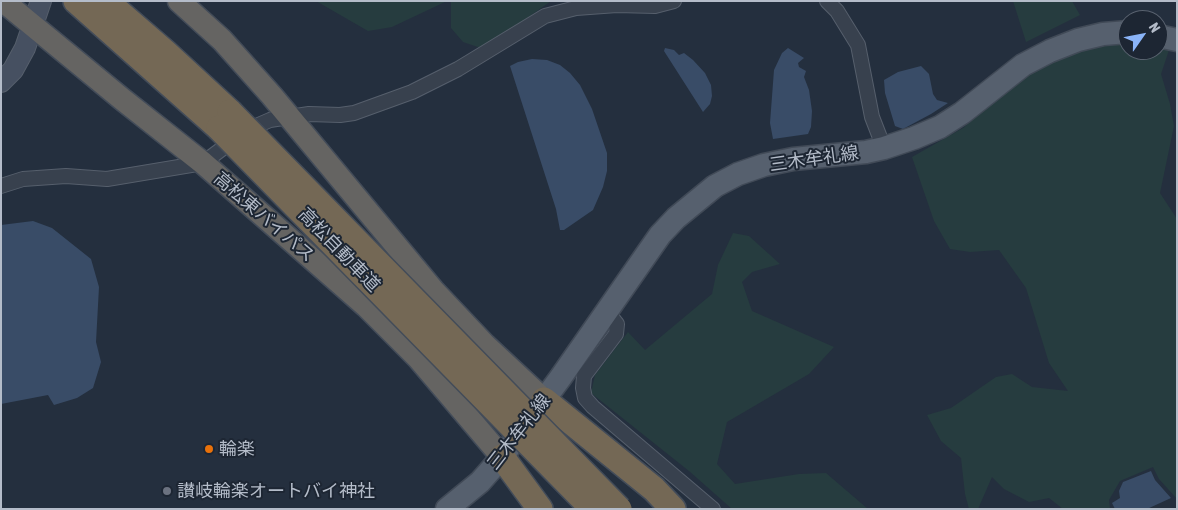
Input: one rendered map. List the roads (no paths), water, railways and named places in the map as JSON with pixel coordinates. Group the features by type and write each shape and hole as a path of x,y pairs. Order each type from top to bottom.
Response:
{"highway":[{"name":"高松東バイパス","path":"3,1 202,163 366,306 418,358 502,457"},
{"path":"179,1 222,40 433,290 485,345 544,400 654,489 673,509"},
{"name":"高松自動車道","path":"89,3 225,120 619,509"},
{"name":"高松自動車道","path":"225,120 593,509"},
{"path":"502,457 540,509"}],"main road":[{"path":"1,82 13,70 26,48 41,1"},
{"name":"三木牟礼線","path":"447,509 480,482 502,457 561,377 660,235 682,213 715,186 738,174 764,165 793,159 866,152 914,138 940,127 962,113 1023,65 1050,51 1078,40 1102,34 1118,33"}],"street":[{"path":"1,186 23,179 58,177 107,179 202,163 247,130 270,120 308,114 340,115 354,113 412,92 458,69 545,16 576,8 617,5 655,6 674,1"},
{"path":"827,1 837,11 858,46 872,117 884,148"},
{"path":"606,310 617,324 616,334 584,376 583,388 585,398 593,407 713,509"}],"water":[{"path":"665,48 674,50 679,55 684,53 705,73 711,85 712,96 710,104 703,112 664,51"},
{"path":"788,48 804,58 798,63 799,67 806,71 804,77 809,90 812,111 811,127 808,134 773,139 770,123 774,70 782,53"},
{"path":"532,59 547,60 560,65 580,85 592,109 607,153 607,171 603,187 593,210 564,230 560,230 556,209 510,66"},
{"path":"921,66 929,74 933,94 937,100 948,103 903,129 895,126 885,93 884,80 898,72"},
{"path":"33,221 52,228 91,259 99,287 96,342 101,362 93,388 77,398 54,405 48,395 1,404 1,225"},
{"path":"1151,471 1155,480 1171,498 1147,509 1115,509 1112,503 1120,498 1119,491 1123,482"}],"place":[{"name":"輪楽","path":"209,449"},
{"name":"讃岐輪楽オートバイ神社","path":"167,491"}]}
